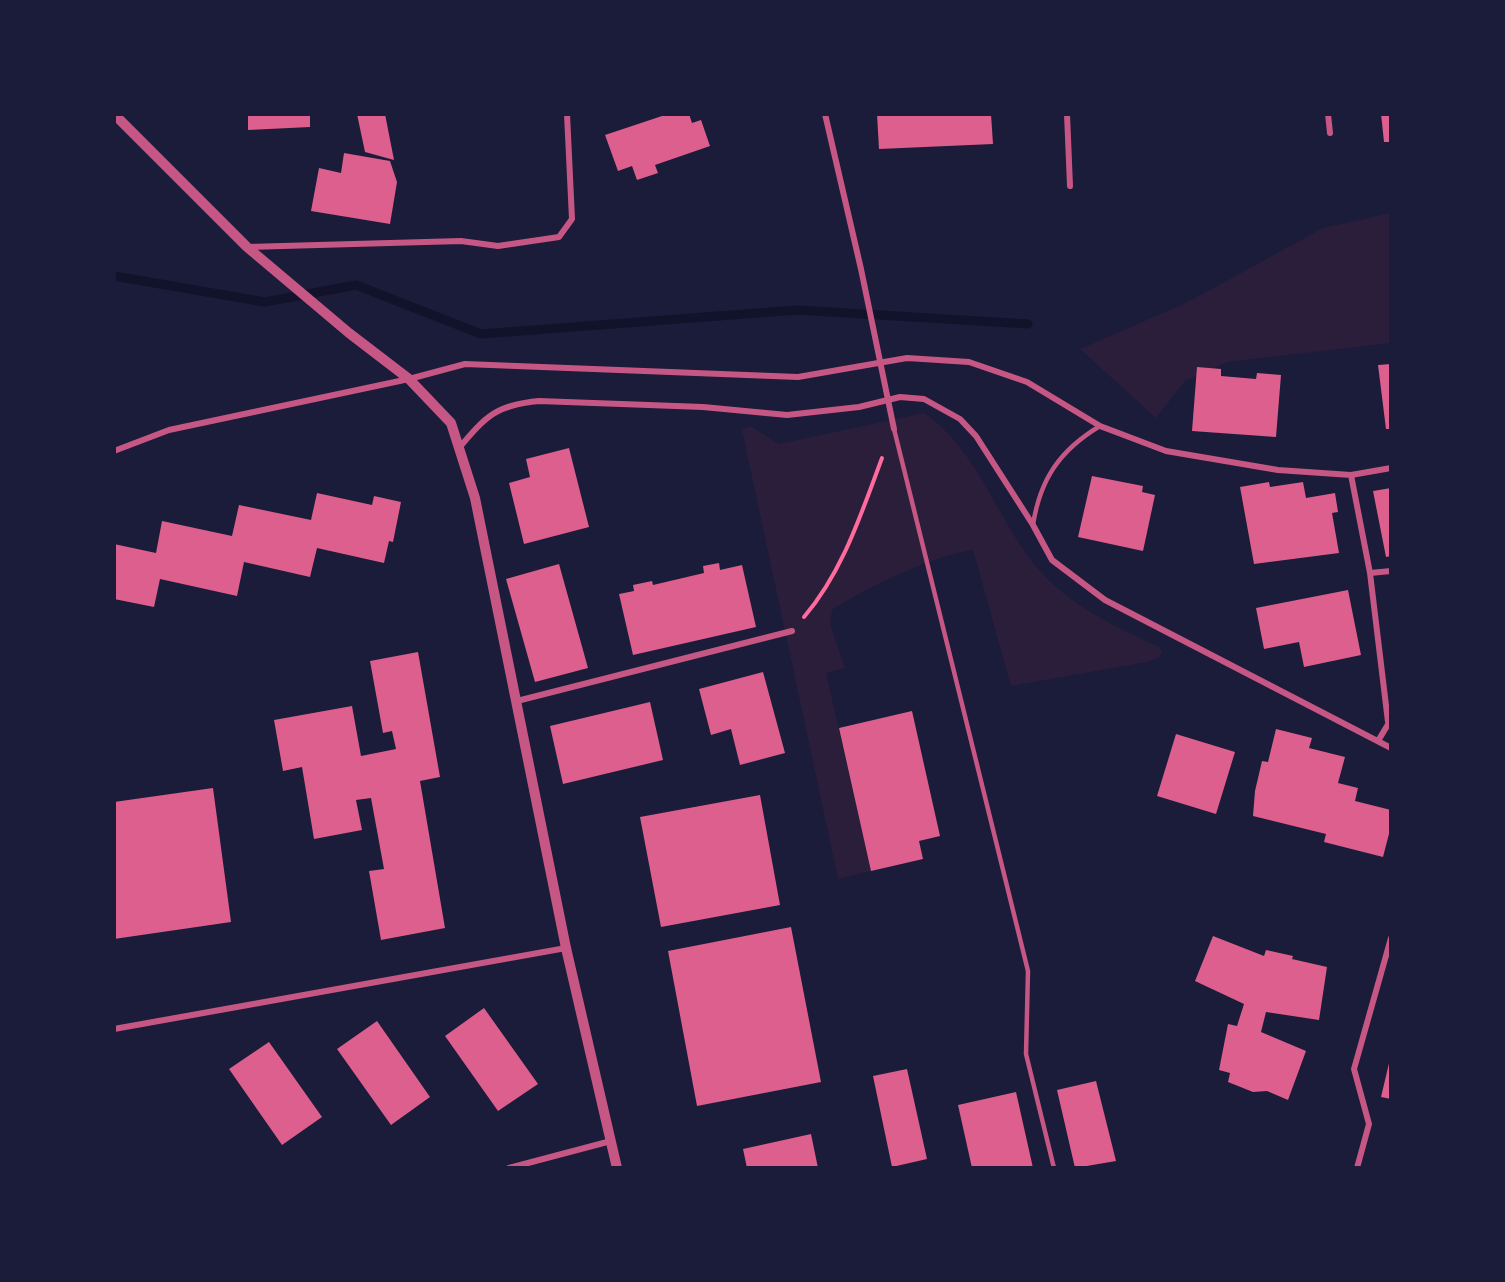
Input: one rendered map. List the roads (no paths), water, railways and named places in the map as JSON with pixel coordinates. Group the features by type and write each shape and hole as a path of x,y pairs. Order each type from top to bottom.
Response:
{"street":[{"path":"114,114 247,247 349,333 409,379 451,423 475,498 566,948 617,1168"},
{"path":"247,247 461,241 498,246 559,237 572,219 567,114"},
{"path":"825,114 861,269 894,429"},
{"path":"1067,114 1070,186"},
{"path":"1329,114 1330,133"},
{"path":"114,451 169,430 409,379 465,364 798,377 908,358 969,362 1027,382 1100,426 1166,451 1278,470 1351,475 1391,468"},
{"path":"459,448 482,421 495,410 516,403 539,401 703,407 787,415 858,407 900,397 924,399 960,419 976,436 1033,525 1052,560 1105,600 1391,748"},
{"path":"1351,475 1370,573 1390,722 1378,741"},
{"path":"1370,573 1391,571"},
{"path":"517,701 792,631"},
{"path":"1357,1168 1369,1124 1354,1069 1391,938"},
{"path":"114,1029 566,948"},
{"path":"509,1168 611,1141"}],"lane":[{"path":"1033,525 1042,486 1051,468 1073,444 1100,426"},
{"path":"894,429 1028,971 1026,1054 1054,1168"}],"waterway":[{"path":"114,276 265,302 356,285 481,334 797,310 1028,324"}]}
